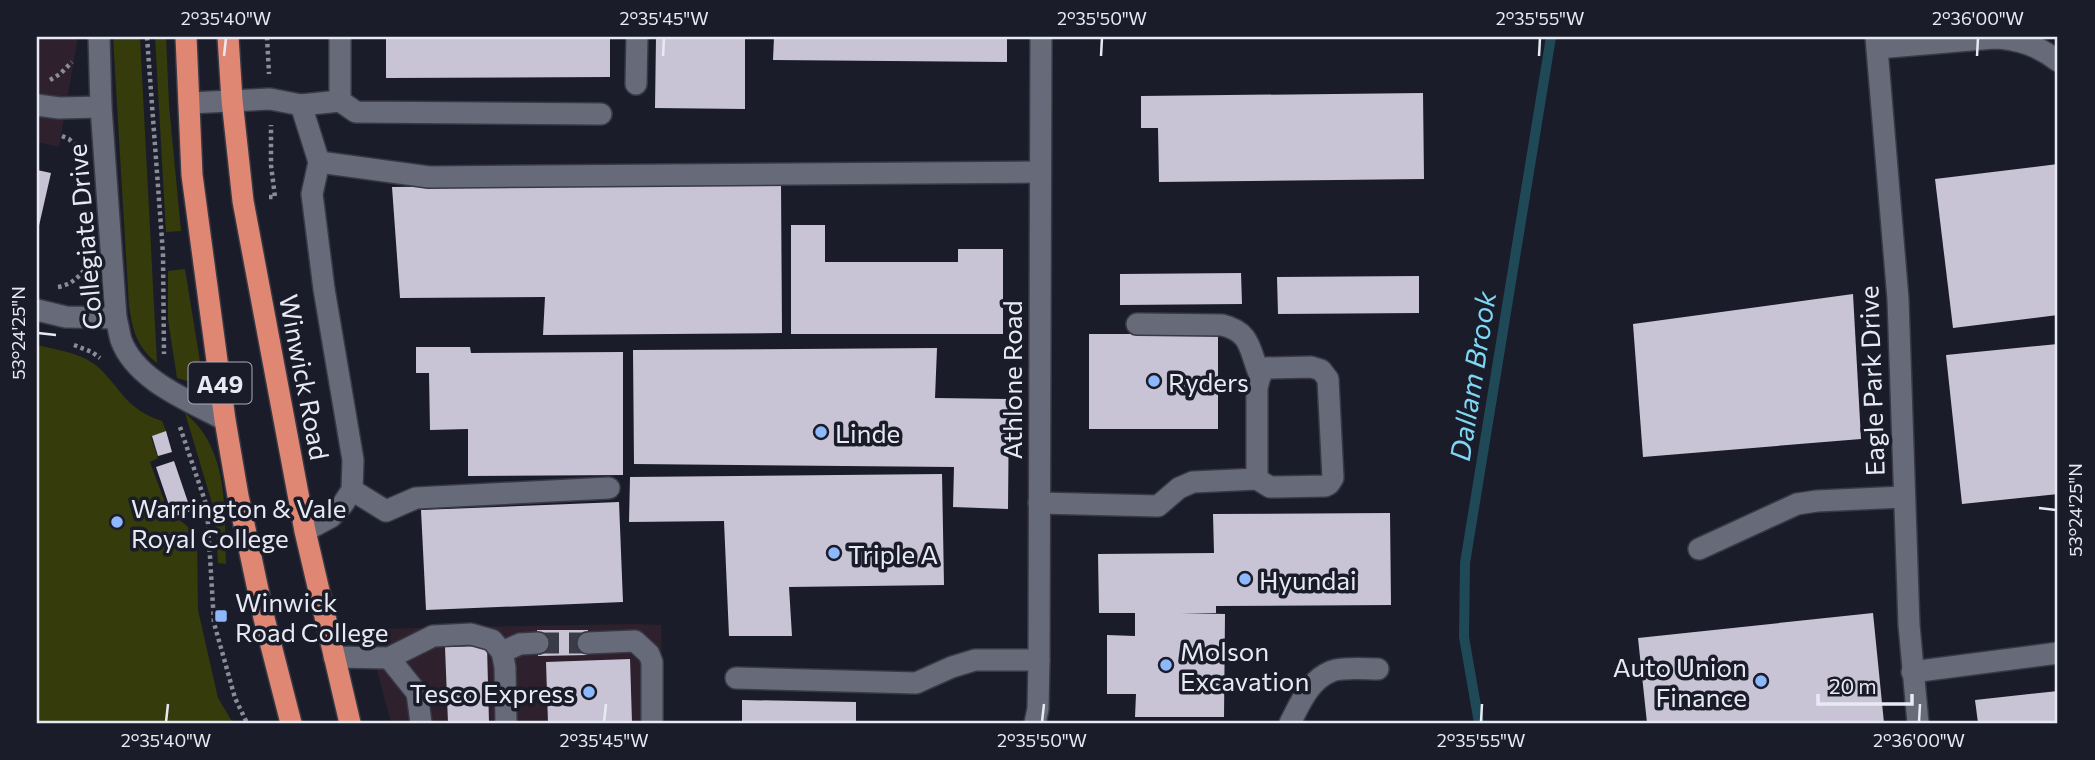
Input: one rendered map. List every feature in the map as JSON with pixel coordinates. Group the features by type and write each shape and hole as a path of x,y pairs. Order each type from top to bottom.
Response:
{"highway":[{"name":"A49","path":"186,37 194,187 225,420 261,605 291,723"},
{"name":"Winwick Road","path":"228,37 243,201 305,531 350,723"}],"street":[{"name":"Collegiate Drive","path":"99,37 101,107 116,318 121,341 133,359 150,376 225,420"},
{"path":"340,37 340,102"},
{"path":"636,84 637,37"},
{"name":"Athlone Road","path":"1035,723 1038,709 1039,660 1041,37"},
{"path":"1877,42 2012,39 2041,49 2058,61"},
{"name":"Eagle Park Drive","path":"1877,42 1898,299 1903,497 1912,672 1918,723"},
{"path":"189,103 270,99 301,105 340,102 356,112 601,114"},
{"path":"37,104 59,108 101,107"},
{"path":"301,105 319,162 312,194 324,289 353,460 352,490 343,504 331,517 305,531"},
{"path":"319,162 429,177 1040,172"},
{"path":"37,310 66,317 116,318"},
{"path":"1137,324 1222,325 1236,328 1248,341 1260,376"},
{"path":"1039,503 1158,506 1179,488 1193,482 1257,479 1270,487 1325,486 1333,478 1328,380 1321,370 1311,367 1266,368 1260,376 1257,388 1257,479"},
{"path":"352,490 386,511 416,498 608,488"},
{"path":"1699,549 1797,505 1817,501 1903,497"},
{"path":"334,657 389,658 433,636 471,634 492,640 502,652 505,667 506,723"},
{"path":"588,643 635,641 649,654 652,662 652,723"},
{"path":"502,652 520,644 538,643"},
{"path":"1912,672 2058,653"},
{"path":"389,658 417,693 421,723"},
{"path":"736,678 916,683 975,660 1039,660"},
{"path":"1290,723 1308,690 1333,670 1378,669"}],"path":[{"path":"147,37 163,254 164,356"},
{"path":"267,37 268,61"},
{"path":"40,82 50,80 68,68 75,55"},
{"path":"59,134 69,139 81,153"},
{"path":"272,142 271,164 275,197"},
{"path":"59,287 66,286 75,279 88,263"},
{"path":"71,344 92,352 108,366"},
{"path":"179,425 206,507 214,622 235,698 247,723"}],"shaded area":[{"path":"37,37 78,37 59,147 37,142"},
{"path":"661,625 663,723 391,723 366,629"}],"green space":[{"path":"113,37 140,37 157,363 137,338 129,306"},
{"path":"155,37 166,37 169,105 181,231 166,232"},
{"path":"185,269 202,374 198,380 191,382 177,378 168,319 168,271"},
{"name":"Warrington & Vale Royal College","path":"37,345 69,353 93,363 140,411 162,421 166,431 151,437 158,458 150,462 172,522 180,520 197,535 198,610 218,698 233,723 37,723"},
{"path":"185,413 200,428 217,463 224,503 226,564 218,563 215,513"}],"building":[{"path":"386,37 610,37 610,77 386,78"},
{"path":"656,37 745,37 745,109 655,108"},
{"path":"774,37 1007,37 1007,62 773,60"},
{"path":"1423,93 1424,179 1159,182 1158,128 1141,128 1141,96"},
{"path":"2058,164 2058,315 1953,328 1935,179"},
{"path":"37,170 51,173 38,230 37,229"},
{"path":"781,184 782,333 543,335 545,297 400,298 392,187"},
{"path":"791,225 825,225 825,262 958,262 958,249 1003,249 1003,334 791,334"},
{"path":"1241,273 1242,304 1120,305 1120,274"},
{"path":"1419,276 1419,313 1278,314 1277,277"},
{"path":"1853,294 1861,439 1643,457 1633,324"},
{"name":"Ryders","path":"1089,334 1218,334 1218,429 1089,429"},
{"path":"2058,344 2058,494 1962,504 1946,355"},
{"path":"416,347 470,347 471,353 623,352 623,475 468,476 468,429 430,430 429,373 416,373"},
{"name":"Linde","path":"937,348 935,398 1009,399 1008,509 953,507 954,467 634,464 633,350"},
{"path":"166,431 172,452 158,456 152,436"},
{"path":"174,461 191,511 173,517 156,467"},
{"name":"Triple A","path":"942,474 944,585 789,587 792,636 729,636 724,521 629,522 630,477"},
{"path":"619,502 623,602 426,610 421,510"},
{"name":"Hyundai","path":"1390,513 1391,605 1216,606 1216,613 1181,613 1225,614 1224,717 1135,717 1136,694 1107,694 1107,635 1135,636 1135,613 1099,613 1098,554 1214,553 1213,514"},
{"name":"Auto Union Finance","path":"1873,613 1884,723 1647,723 1638,638"},
{"path":"537,630 588,630 588,655 538,656"},
{"path":"487,646 489,723 448,723 445,647"},
{"name":"Tesco Express","path":"630,659 632,723 548,723 546,662"},
{"path":"2058,691 2058,723 1978,723 1975,700"},
{"path":"742,700 856,702 856,723 742,723"}],"waterway":[{"name":"Dallam Brook","path":"1479,723 1464,637 1465,563 1551,37"}],"tunnel":[{"path":"538,643 588,643"}],"place":[{"name":"Ryders","path":"1154,381"},
{"name":"Linde","path":"821,432"},
{"name":"Warrington & Vale Royal College","path":"117,522"},
{"name":"Triple A","path":"834,553"},
{"name":"Hyundai","path":"1245,579"},
{"name":"Winwick Road College","path":"221,616"},
{"name":"Molson Excavation","path":"1166,665"},
{"name":"Auto Union Finance","path":"1761,681"},
{"name":"Tesco Express","path":"589,692"}]}
